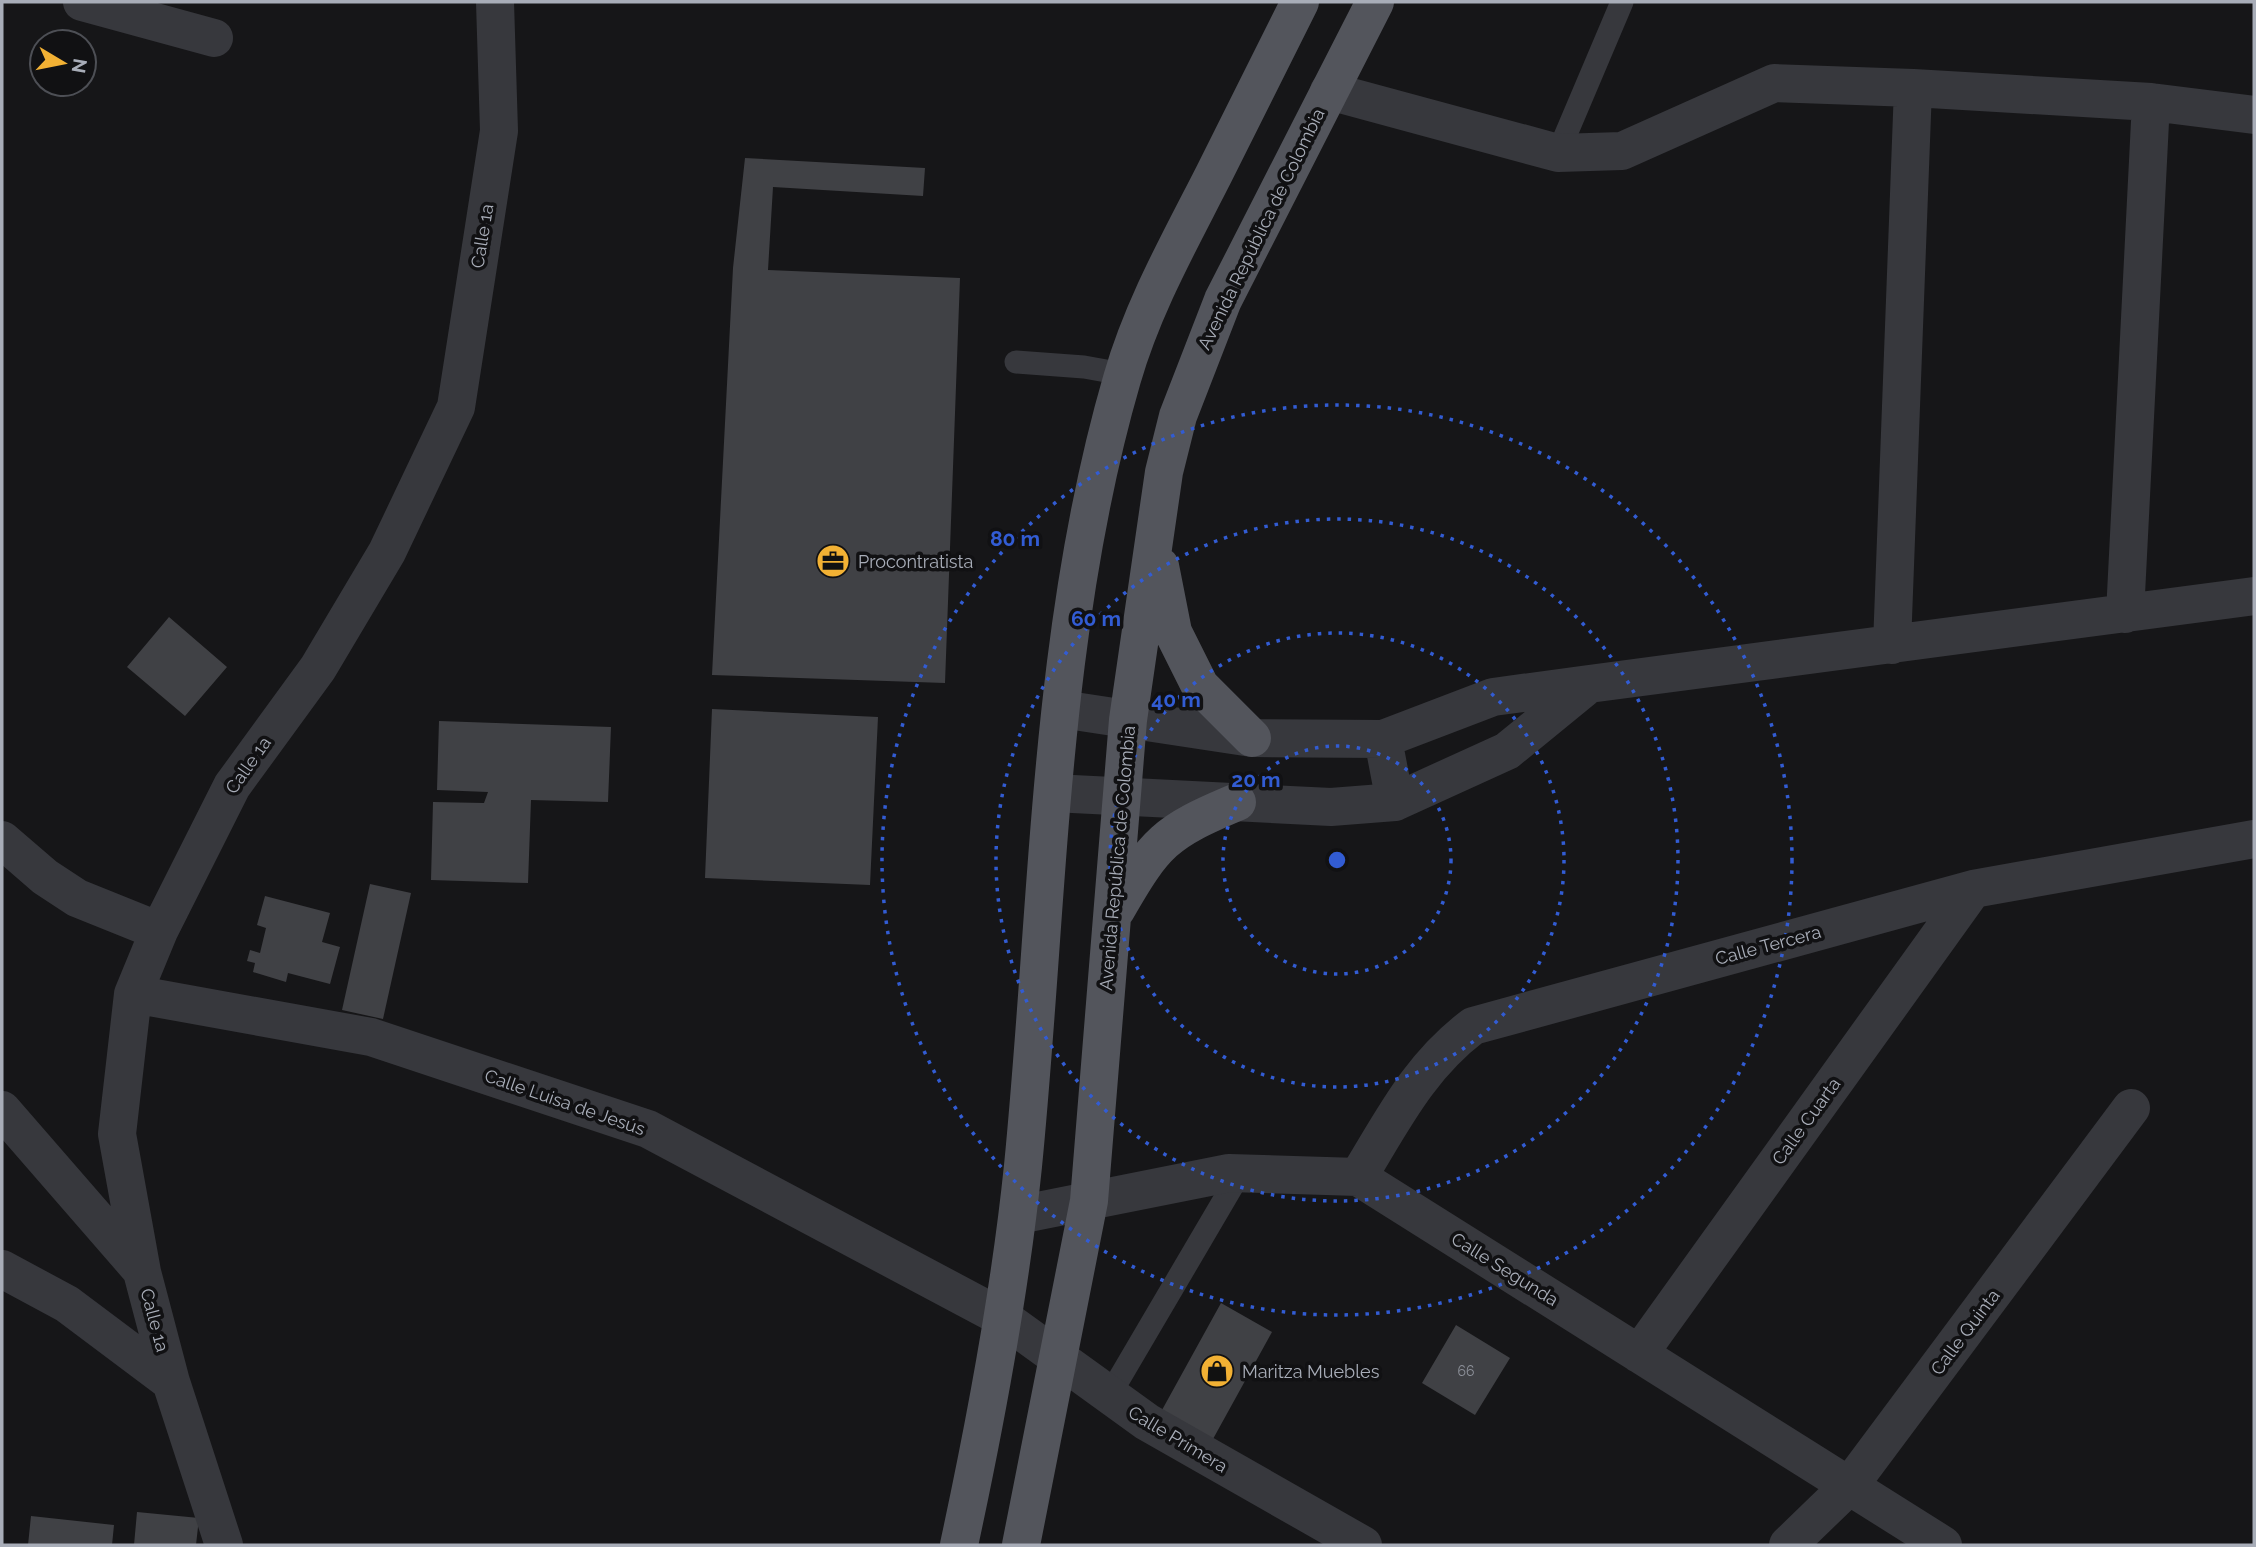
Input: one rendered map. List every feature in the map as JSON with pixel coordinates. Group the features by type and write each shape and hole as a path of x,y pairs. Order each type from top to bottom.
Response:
{"main road":[{"path":"959,1545 1003,1318 1018,1215 1061,709 1087,536 1110,422 1139,327 1167,264 1300,2"},
{"name":"Avenida República de Colombia","path":"1021,1545 1088,1201 1128,720 1155,521 1178,415 1195,367 1229,289 1375,2"},
{"path":"1155,521 1161,582 1174,632 1200,686 1252,738"},
{"path":"1111,917 1139,869 1159,844 1185,824 1237,802"}],"street":[{"path":"82,2 214,38"},
{"name":"Calle 1a","path":"224,1545 171,1382 142,1272 117,1134 133,994 159,930 232,786 318,668 387,552 456,407 499,131 495,2"},
{"path":"1329,91 1558,153 1622,151 1774,83 2151,102 2254,115"},
{"path":"1892,645 1913,88"},
{"path":"2125,614 2151,102"},
{"path":"1061,709 1252,738 1383,739 1493,696 2254,596"},
{"path":"1053,793 1331,807 1395,802 1507,751 1589,684"},
{"path":"1383,739 1395,802"},
{"name":"Calle Tercera","path":"1358,1177 1425,1069 1445,1048 1473,1026 1973,889 2254,839"},
{"path":"2,840 45,877 77,898 159,930"},
{"name":"Calle Cuarta","path":"1639,1354 1973,889"},
{"name":"Calle Luisa de Jesús","path":"133,994 371,1037 648,1129 1003,1318"},
{"name":"Calle Quinta","path":"1788,1545 1850,1485 2131,1108"},
{"path":"2,1110 142,1272"},
{"path":"1018,1215 1229,1173 1358,1177"},
{"name":"Calle Segunda","path":"1358,1177 1943,1545"},
{"path":"2,1269 67,1304 171,1382"},
{"name":"Calle Primera","path":"1003,1318 1147,1422 1363,1545"}],"lane":[{"path":"1558,153 1622,2"},
{"path":"1016,362 1073,366 1123,374"},
{"path":"1109,1396 1240,1174"}],"building":[{"path":"745,158 925,168 923,196 773,187 768,270 960,278 945,683 712,675 733,268"},
{"path":"169,617 227,667 185,716 127,667"},
{"path":"712,709 878,717 870,885 705,878"},
{"path":"439,721 611,727 608,802 531,800 528,883 431,880 433,802 484,803 488,792 437,790"},
{"path":"370,884 411,893 383,1019 342,1010"},
{"path":"265,896 330,913 322,942 340,947 330,984 288,973 286,982 253,972 255,963 247,961 250,950 260,953 266,928 257,925"},
{"name":"Maritza Muebles","path":"1221,1303 1272,1332 1213,1439 1162,1410"},
{"path":"1456,1325 1510,1358 1475,1415 1422,1383"},
{"path":"137,1512 199,1518 196,1545 134,1545"},
{"path":"31,1516 114,1525 112,1545 28,1545"}],"place":[{"name":"Procontratista","path":"833,561"},
{"name":"Maritza Muebles","path":"1217,1371"}]}
